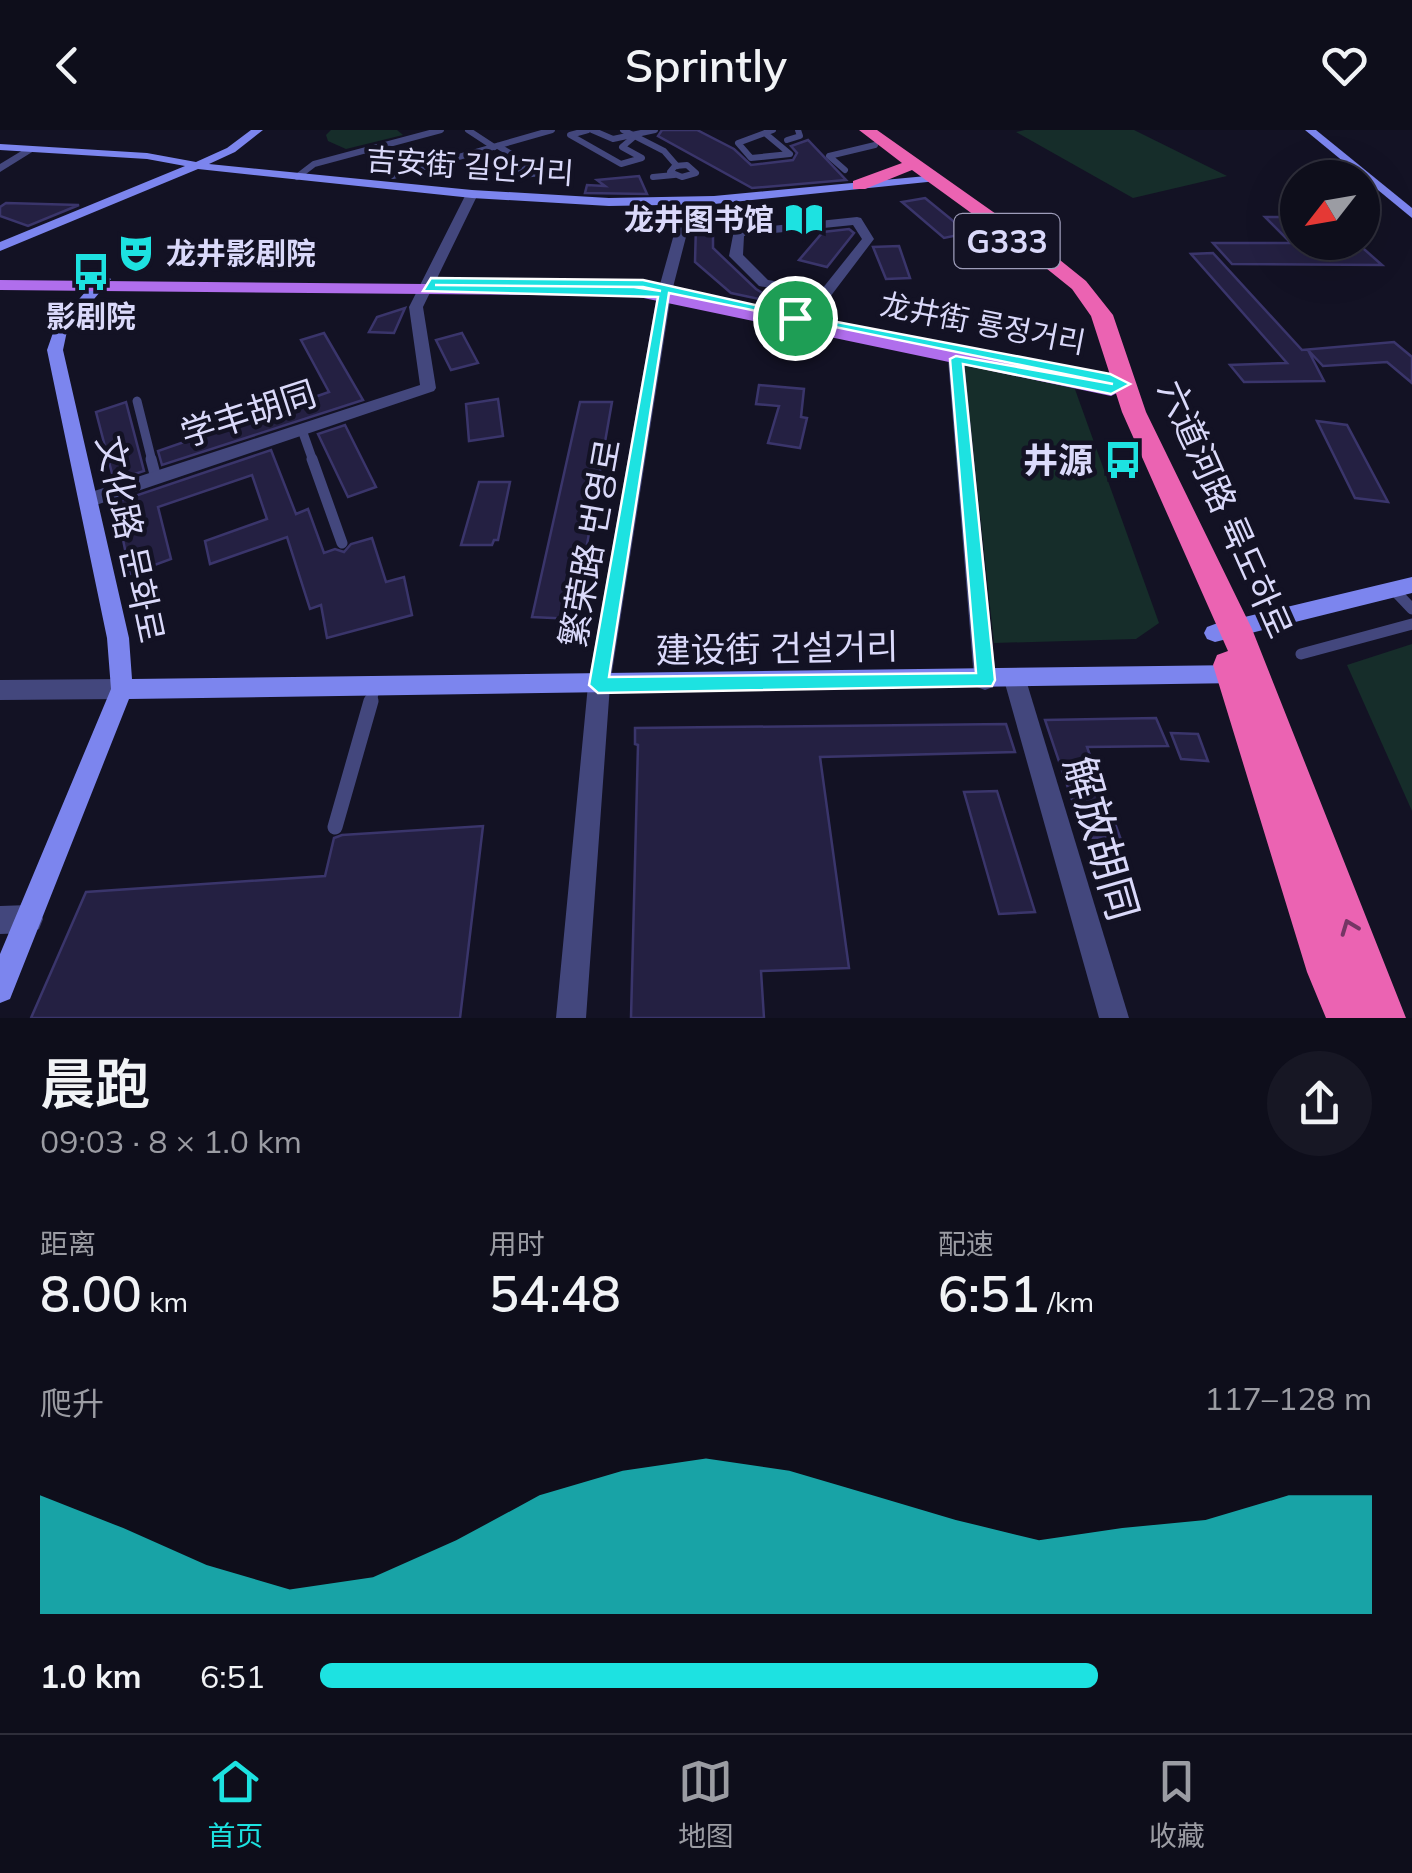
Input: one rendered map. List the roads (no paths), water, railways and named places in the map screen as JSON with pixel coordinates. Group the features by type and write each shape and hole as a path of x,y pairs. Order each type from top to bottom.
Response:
{"highway":[{"name":"六道河路 륙도하로","path":"854,130 921,174 1074,296 1086,312 1226,631 1384,1018"},
{"name":"六道河路 륙도하로","path":"871,138 921,174"},
{"path":"859,185 921,174"},
{"name":"六道河路 륙도하로","path":"1244,674 1328,972 1348,1018"}],"main road":[{"name":"龙井街 룡정거리","path":"0,281 666,291 956,359 1115,384"},
{"name":"龙井街 룡정거리","path":"792,322 1115,384"}],"street":[{"path":"0,247 198,166 258,130"},
{"path":"1310,130 1412,214"},
{"name":"吉安街 길안거리","path":"0,148 146,156 198,166 472,194 690,202 859,185"},
{"path":"0,169 32,150"},
{"path":"429,285 472,194"},
{"name":"繁荣路 번영로","path":"571,1018 598,685 666,291 690,202"},
{"path":"792,322 824,294 868,239 858,221 738,233 736,256 764,283 824,294"},
{"name":"文化路 문화로","path":"0,988 122,689 123,666 56,350 60,330 100,283"},
{"name":"学丰胡同","path":"88,500 428,388 416,307 429,285"},
{"path":"956,359 986,680"},
{"path":"1226,631 1403,587"},
{"name":"建设街 건설거리","path":"0,690 1015,680 1244,674"},
{"name":"解放胡同","path":"1015,680 1114,1018"},
{"path":"0,920 29,918"}],"lane":[{"path":"297,177 314,164 441,130"},
{"path":"468,130 530,166"},
{"path":"393,176 552,130"},
{"path":"635,136 622,147 642,158 621,164 570,135 590,130 608,139 656,130"},
{"path":"623,130 664,151 676,166"},
{"path":"787,140 800,136 798,130"},
{"path":"733,132 750,140"},
{"path":"770,132 790,154 751,158 738,143 770,132"},
{"path":"846,170 830,156 871,138"},
{"path":"653,177 678,176 694,174 696,169 676,166 670,170 678,176 690,202"},
{"path":"137,401 156,478"},
{"path":"302,430 342,543"},
{"path":"1403,587 1412,609"},
{"path":"1301,654 1412,624"},
{"path":"335,827 375,687"}],"place":[{"name":"龙井图书馆","path":"804,219"},
{"name":"龙井影剧院","path":"136,253"},
{"name":"影剧院","path":"91,272"},
{"name":"井源","path":"1123,460"}]}
